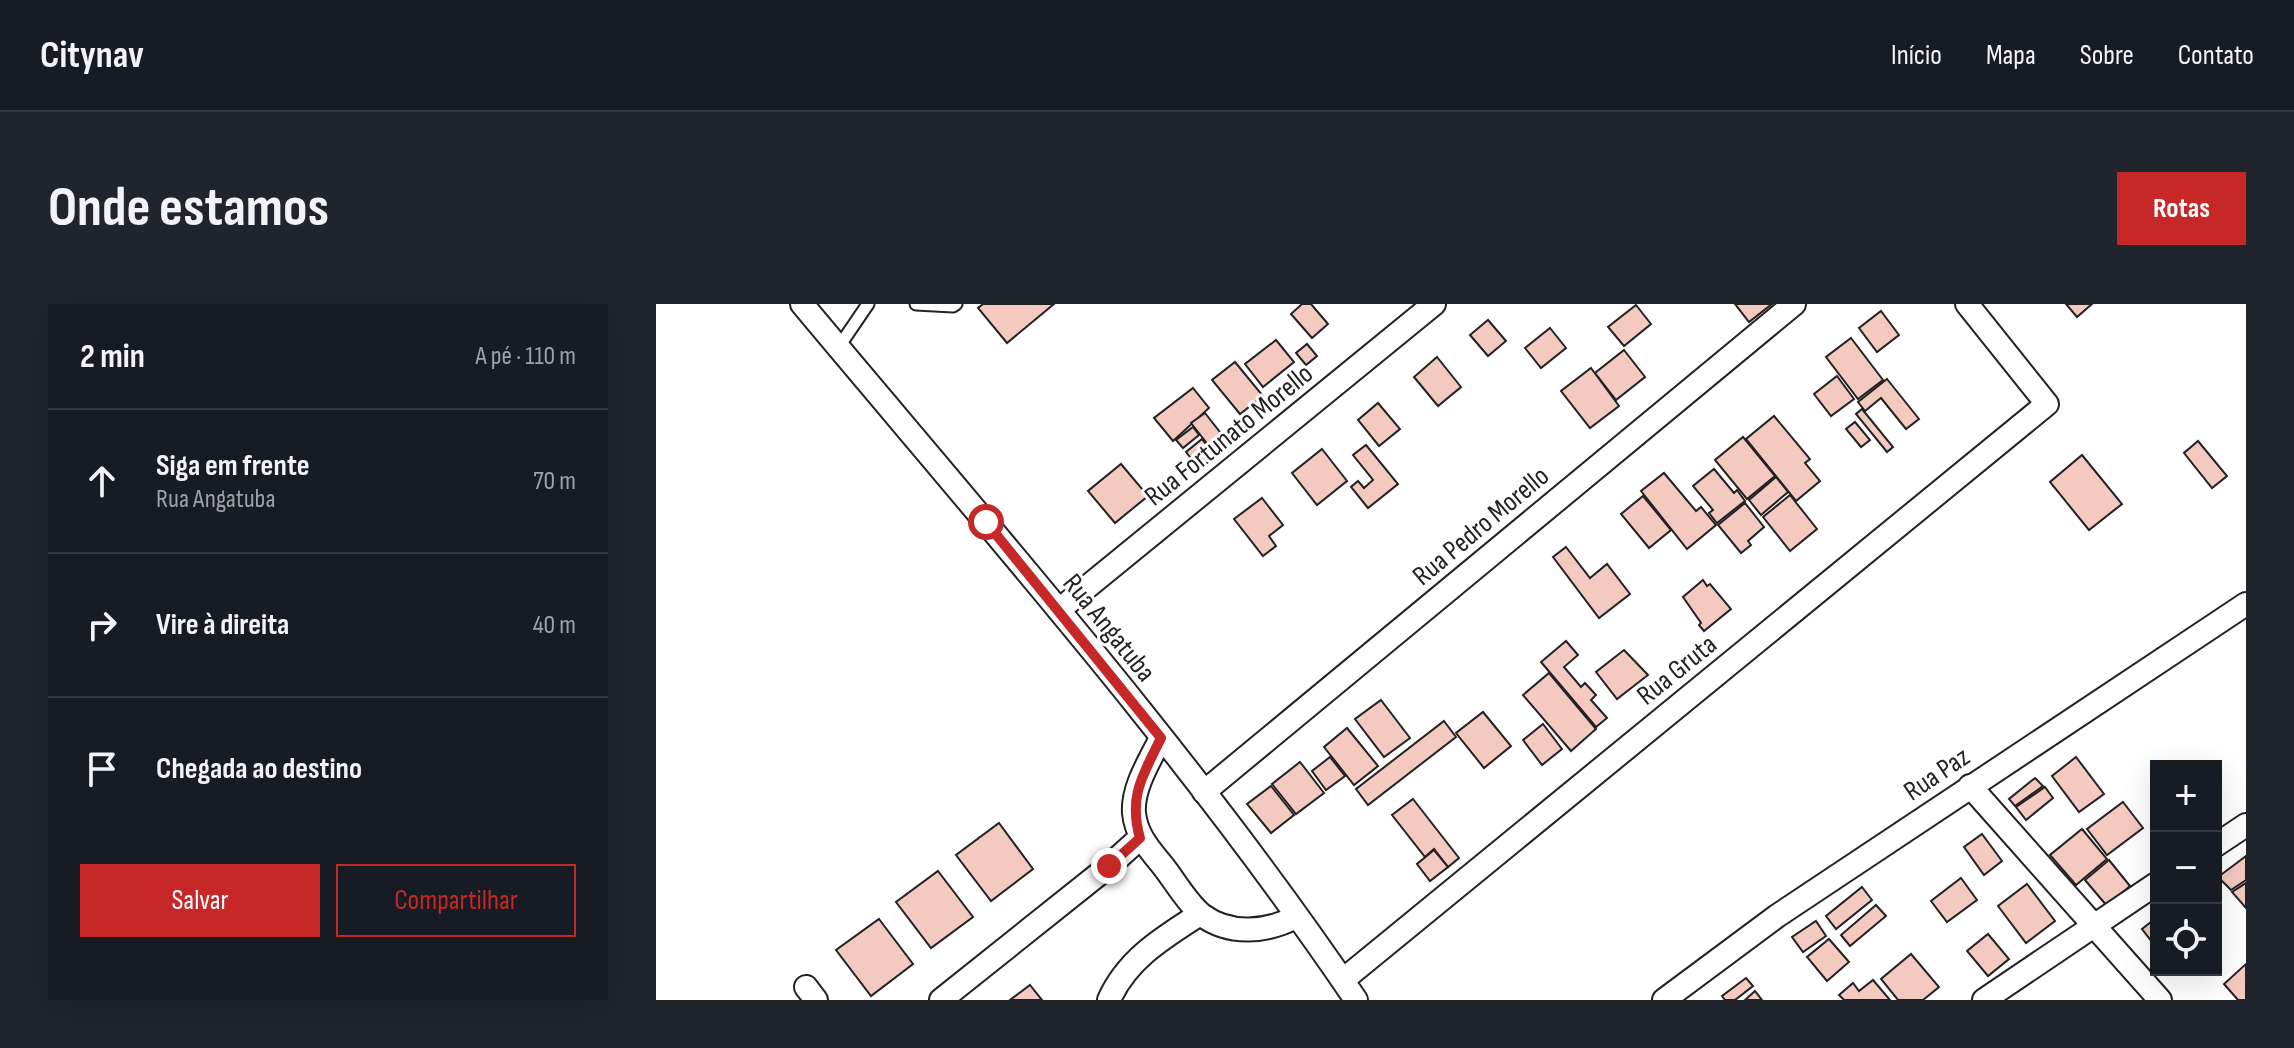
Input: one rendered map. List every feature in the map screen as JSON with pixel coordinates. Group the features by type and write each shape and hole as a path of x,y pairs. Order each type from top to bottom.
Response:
{"street":[{"name":"Rua Angatuba","path":"802,304 1059,610 1204,792 1356,1000"},
{"name":"Rua Fortunato Morello","path":"1059,610 1434,304"},
{"name":"Rua Pedro Morello","path":"1204,792 1794,304"},
{"name":"Rua Gruta","path":"1343,980 2047,404 1967,304"},
{"name":"Rua Paz","path":"1664,1000 1777,916 2246,604"},
{"path":"1161,738 1134,802 1134,817 1140,838 1200,914 1218,924 1239,929 1269,928 1296,917"},
{"path":"1970,786 2160,1000"},
{"path":"2222,841 2246,825"},
{"path":"941,1000 1140,838"},
{"path":"1984,1000 2150,888"},
{"path":"1109,1000 1123,974 1139,957 1200,914"}],"lane":[{"path":"838,348 868,304"},
{"path":"916,304 956,304"}],"building":[{"path":"983,304 1054,304 1007,343 978,308"},
{"path":"1302,304 1311,304 1328,324 1312,338 1291,314"},
{"path":"1735,304 1772,304 1749,322"},
{"path":"2066,304 2092,304 2077,317"},
{"path":"1636,305 1651,324 1624,346 1608,327"},
{"path":"1881,311 1899,335 1877,352 1859,328"},
{"path":"1488,320 1506,341 1488,356 1470,335"},
{"path":"1550,328 1566,348 1541,368 1525,348"},
{"path":"1851,338 1883,380 1858,399 1826,357"},
{"path":"1276,340 1294,362 1263,387 1245,364"},
{"path":"1307,344 1317,356 1306,365 1296,353"},
{"path":"1624,350 1645,377 1616,400 1595,373"},
{"path":"1437,357 1461,387 1438,406 1414,377"},
{"path":"1235,362 1263,396 1240,414 1212,380"},
{"path":"1591,368 1619,406 1590,428 1561,391"},
{"path":"1837,376 1854,399 1831,416 1814,394"},
{"path":"1887,379 1919,419 1906,429 1881,398 1865,411 1858,402"},
{"path":"1193,388 1209,408 1173,441 1154,418"},
{"path":"1378,403 1400,429 1379,446 1358,420"},
{"path":"1862,409 1893,447 1887,452 1856,414"},
{"path":"1205,413 1223,436 1209,446 1191,423"},
{"path":"1774,416 1810,459 1805,463 1820,481 1796,501 1746,439"},
{"path":"1855,422 1870,440 1861,447 1846,429"},
{"path":"1193,427 1199,435 1183,448 1176,440"},
{"path":"1743,437 1775,476 1747,499 1715,460"},
{"path":"1202,439 1216,456 1199,469 1186,452"},
{"path":"2198,441 2227,476 2212,488 2184,453"},
{"path":"1366,445 1398,484 1368,508 1351,487 1358,481 1364,488 1373,480 1353,455"},
{"path":"1322,449 1347,481 1317,505 1292,473"},
{"path":"2082,455 2122,504 2089,530 2050,482"},
{"path":"1121,464 1148,496 1115,523 1088,491"},
{"path":"1714,469 1745,501 1717,523 1709,513 1713,510 1693,486"},
{"path":"1664,473 1696,511 1701,507 1716,525 1687,549 1641,491"},
{"path":"1776,477 1788,492 1761,515 1749,500"},
{"path":"1790,495 1817,529 1790,551 1763,517"},
{"path":"1643,496 1671,530 1649,548 1621,514"},
{"path":"1262,498 1283,525 1269,536 1276,546 1263,556 1234,519"},
{"path":"1745,503 1764,527 1748,541 1751,545 1741,553 1718,525"},
{"path":"1566,547 1590,578 1607,564 1630,594 1599,618 1553,557"},
{"path":"1703,580 1731,609 1704,631 1683,597"},
{"path":"1566,641 1578,655 1564,667 1581,687 1585,683 1596,695 1591,700 1607,718 1596,727 1541,662"},
{"path":"1624,650 1648,675 1617,699 1596,672"},
{"path":"1549,673 1596,729 1571,751 1523,695"},
{"path":"1381,700 1410,738 1384,757 1355,719"},
{"path":"1483,712 1511,746 1484,768 1456,733"},
{"path":"1444,721 1456,737 1368,805 1356,789"},
{"path":"1543,724 1562,749 1542,765 1523,740"},
{"path":"1347,728 1378,766 1354,785 1324,747"},
{"path":"1330,757 1345,776 1326,790 1312,771"},
{"path":"2076,757 2104,794 2079,812 2052,776"},
{"path":"1300,762 1324,793 1296,814 1272,784"},
{"path":"2035,778 2043,786 2015,806 2009,799"},
{"path":"1271,786 1294,815 1271,833 1247,804"},
{"path":"2045,787 2053,798 2026,820 2016,807"},
{"path":"1413,799 1459,858 1448,867 1434,849 1425,857 1392,815"},
{"path":"2123,802 2143,828 2107,855 2087,829"},
{"path":"999,823 1033,869 991,901 956,855"},
{"path":"2082,829 2107,859 2076,885 2050,855"},
{"path":"1982,834 2002,861 1984,875 1964,847"},
{"path":"1434,850 1448,867 1430,881 1417,864"},
{"path":"2246,856 2246,880 2231,890 2222,881 2222,874"},
{"path":"2109,860 2130,886 2107,906 2085,880"},
{"path":"938,871 973,917 931,948 896,902"},
{"path":"1961,878 1977,900 1947,922 1931,901"},
{"path":"2246,883 2246,908 2232,892"},
{"path":"2027,884 2055,921 2026,943 1998,906"},
{"path":"1862,887 1872,900 1836,929 1826,916"},
{"path":"1876,905 1886,916 1850,946 1841,935"},
{"path":"879,919 913,964 871,996 836,950"},
{"path":"1816,921 1826,936 1803,952 1792,937"},
{"path":"2150,923 2150,939 2142,929"},
{"path":"1988,934 2009,959 1988,976 1967,951"},
{"path":"1829,939 1849,962 1827,981 1807,957"},
{"path":"1911,954 1939,987 1923,1000 1898,1000 1881,979"},
{"path":"2246,964 2246,1000 2238,1000 2224,984"},
{"path":"1746,978 1753,986 1735,1000 1725,1000 1722,996"},
{"path":"1873,980 1890,1000 1844,1000 1839,995 1853,983 1859,991"},
{"path":"1030,985 1042,1000 1010,1000"},
{"path":"1755,991 1762,1000 1745,1000"}],"route":[{"path":"986,522 1161,738 1134,802 1134,817 1140,838 1109,866"}]}
